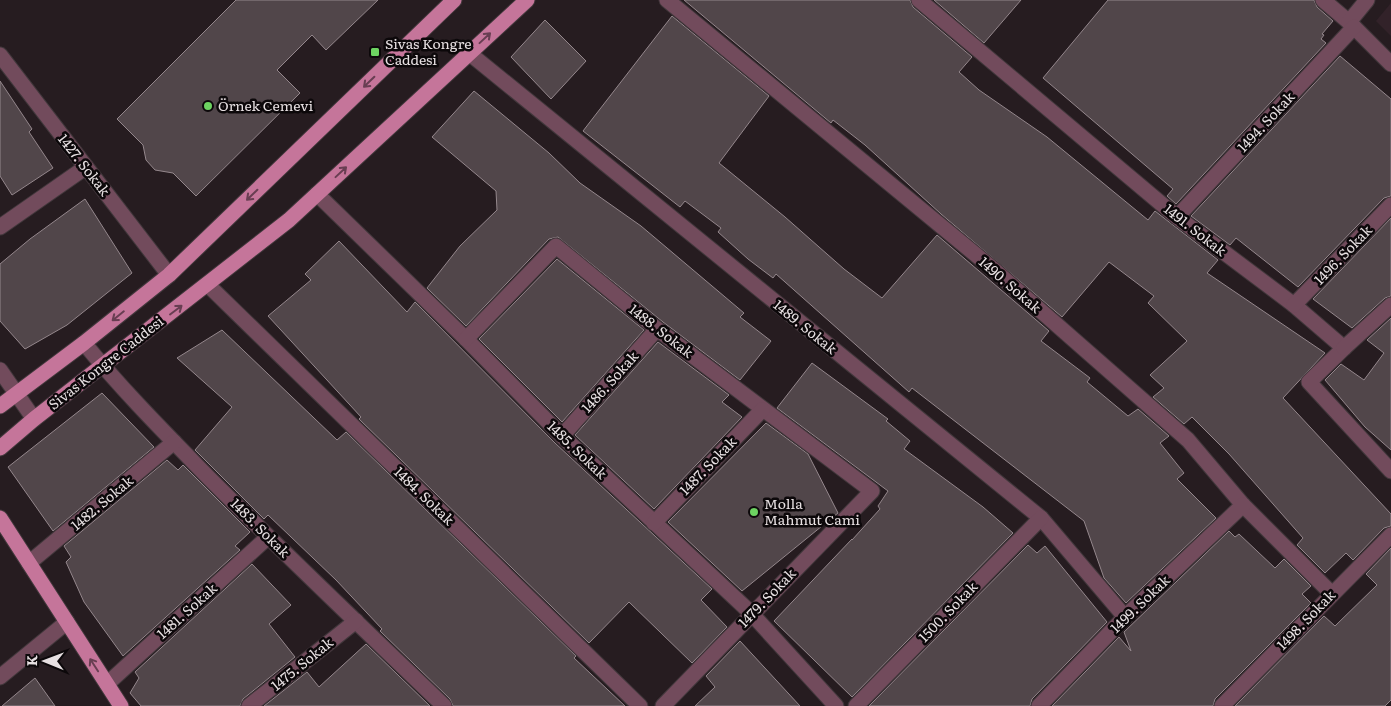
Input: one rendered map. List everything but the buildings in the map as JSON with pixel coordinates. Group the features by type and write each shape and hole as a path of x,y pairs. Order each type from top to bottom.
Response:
{"main road":[{"path":"0,406 84,343 169,275 454,0"},
{"name":"Sivas Kongre Caddesi","path":"0,448 34,419 289,220 527,0"},
{"path":"0,518 121,706"}],"street":[{"name":"1490. Sokak","path":"667,0 992,268 1181,433 1244,505 1331,593"},
{"name":"1491. Sokak","path":"919,0 1177,217 1294,306 1344,348"},
{"path":"1324,0 1352,24 1391,64"},
{"name":"1494. Sokak","path":"1177,217 1352,24 1367,0"},
{"name":"1489. Sokak","path":"469,53 1040,518 1125,617"},
{"name":"1427. Sokak","path":"0,55 169,275"},
{"path":"0,227 86,167"},
{"name":"1485. Sokak","path":"317,194 466,339 562,436 752,613 836,706"},
{"name":"1496. Sokak","path":"1294,306 1391,205"},
{"name":"1488. Sokak","path":"466,339 556,246 762,410 872,491"},
{"name":"1484. Sokak","path":"208,285 640,706"},
{"path":"1391,305 1309,382 1391,471"},
{"name":"1486. Sokak","path":"562,436 657,328"},
{"name":"1483. Sokak","path":"84,343 102,366 174,442 268,537 444,706"},
{"path":"0,370 34,419"},
{"name":"1487. Sokak","path":"654,523 762,410"},
{"name":"1482. Sokak","path":"29,563 174,442"},
{"name":"1479. Sokak","path":"663,706 872,491"},
{"name":"1499. Sokak","path":"1039,706 1125,617 1244,505"},
{"name":"1500. Sokak","path":"856,706 1040,518"},
{"name":"1498. Sokak","path":"1222,706 1331,593 1391,535"},
{"name":"1481. Sokak","path":"107,684 268,537"},
{"name":"1475. Sokak","path":"249,706 356,621"},
{"path":"0,677 66,622"}],"shaded area":[{"path":"1391,3 1391,36 1376,21"}],"place":[{"name":"Sivas Kongre Caddesi","path":"375,52"},
{"name":"Örnek Cemevi","path":"208,106"},
{"name":"Molla Mahmut Cami","path":"754,512"}]}
